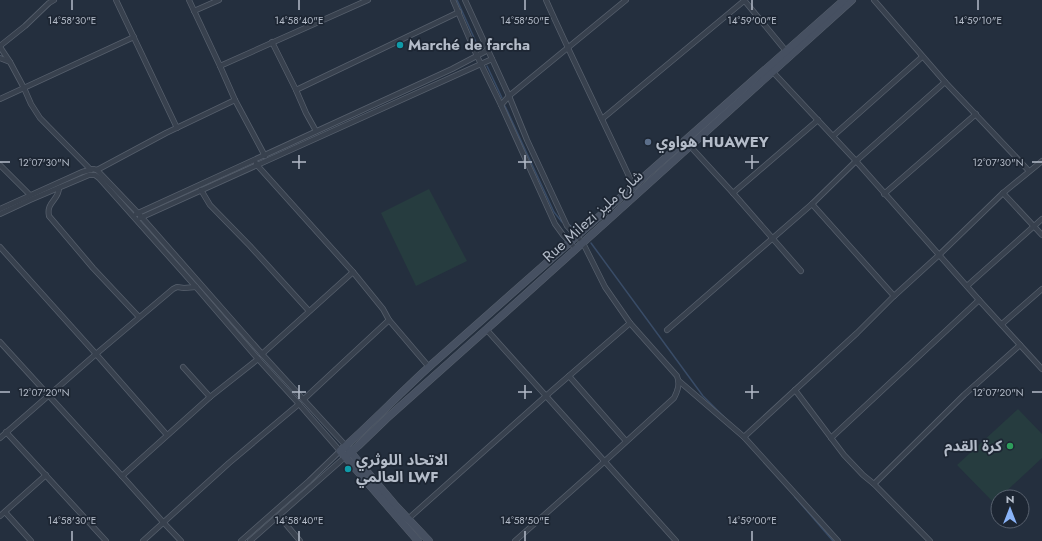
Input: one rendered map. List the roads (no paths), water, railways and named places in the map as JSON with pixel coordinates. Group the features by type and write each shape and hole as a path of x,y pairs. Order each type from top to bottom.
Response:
{"street":[{"path":"54,0 48,2 25,26 0,47 10,62 40,118 91,170"},
{"path":"116,0 177,128"},
{"path":"189,0 235,100 268,160"},
{"path":"194,12 219,0"},
{"path":"220,66 368,0"},
{"path":"453,0 477,56 555,224 576,249"},
{"path":"465,0 567,226 583,243 606,287 630,323 677,376 679,382 674,398 605,462 514,541"},
{"path":"546,0 634,187"},
{"path":"500,105 567,47 626,0"},
{"path":"602,119 744,0 786,51"},
{"name":"Rue Milezi شارع مليز","path":"340,451 429,367 570,242 835,12 844,0"},
{"name":"Rue Milezi شارع مليز","path":"345,457 690,146 770,69 786,51 852,0"},
{"path":"874,0 922,57 1029,171"},
{"path":"296,90 459,12"},
{"path":"0,99 134,37"},
{"path":"272,42 316,131"},
{"path":"133,216 452,69 488,50"},
{"path":"833,136 922,57"},
{"path":"0,58 10,62"},
{"path":"137,220 492,59"},
{"path":"770,69 856,160 884,194 1042,369"},
{"path":"667,330 812,204 856,160 945,82"},
{"path":"0,210 82,172 97,170 177,128 235,100"},
{"path":"884,194 976,114"},
{"path":"733,193 818,120"},
{"path":"690,146 801,272"},
{"path":"255,159 257,165 353,272 429,367"},
{"path":"744,437 857,333 1003,193 1042,161"},
{"path":"0,164 30,195"},
{"path":"97,170 138,213 262,354 346,446 396,506 428,541"},
{"path":"0,214 89,175 95,175 99,178 418,541"},
{"path":"59,188 59,193 50,204 48,210 49,216 93,268 139,317"},
{"path":"201,190 210,205 250,246 309,311"},
{"path":"1003,193 1042,235"},
{"path":"812,204 894,296"},
{"path":"967,286 1042,219"},
{"path":"0,248 96,354 167,436"},
{"path":"262,354 353,272"},
{"path":"0,438 48,394 173,289 178,287 196,287"},
{"path":"1002,324 1042,289"},
{"path":"831,438 979,300"},
{"path":"304,399 390,320"},
{"path":"408,518 546,395 630,323"},
{"path":"486,329 676,541"},
{"path":"1,343 181,541"},
{"path":"874,484 964,395 1020,345"},
{"path":"122,476 210,397 258,360"},
{"path":"183,368 210,397"},
{"path":"569,376 626,441"},
{"path":"679,382 744,437 838,541"},
{"path":"795,390 844,455 930,541"},
{"path":"143,541 229,463 299,404"},
{"path":"6,432 106,541"},
{"path":"241,541 309,481 340,451"},
{"path":"250,541 345,457"},
{"path":"0,516 46,475"},
{"path":"5,512 32,541"},
{"path":"279,516 300,541"}],"waterway":[{"path":"457,0 480,51"},
{"path":"487,66 502,98"},
{"path":"505,106 554,212 562,222"},
{"path":"569,225 580,230"},
{"path":"591,243 703,396 726,419"},
{"path":"795,497 833,541"}],"place":[{"name":"Marché de farcha","path":"400,45"},
{"name":"هواوي HUAWEY","path":"648,142"},
{"name":"كرة القدم","path":"1010,446"},
{"name":"الاتحاد اللوثري العالمي LWF","path":"348,469"}]}
